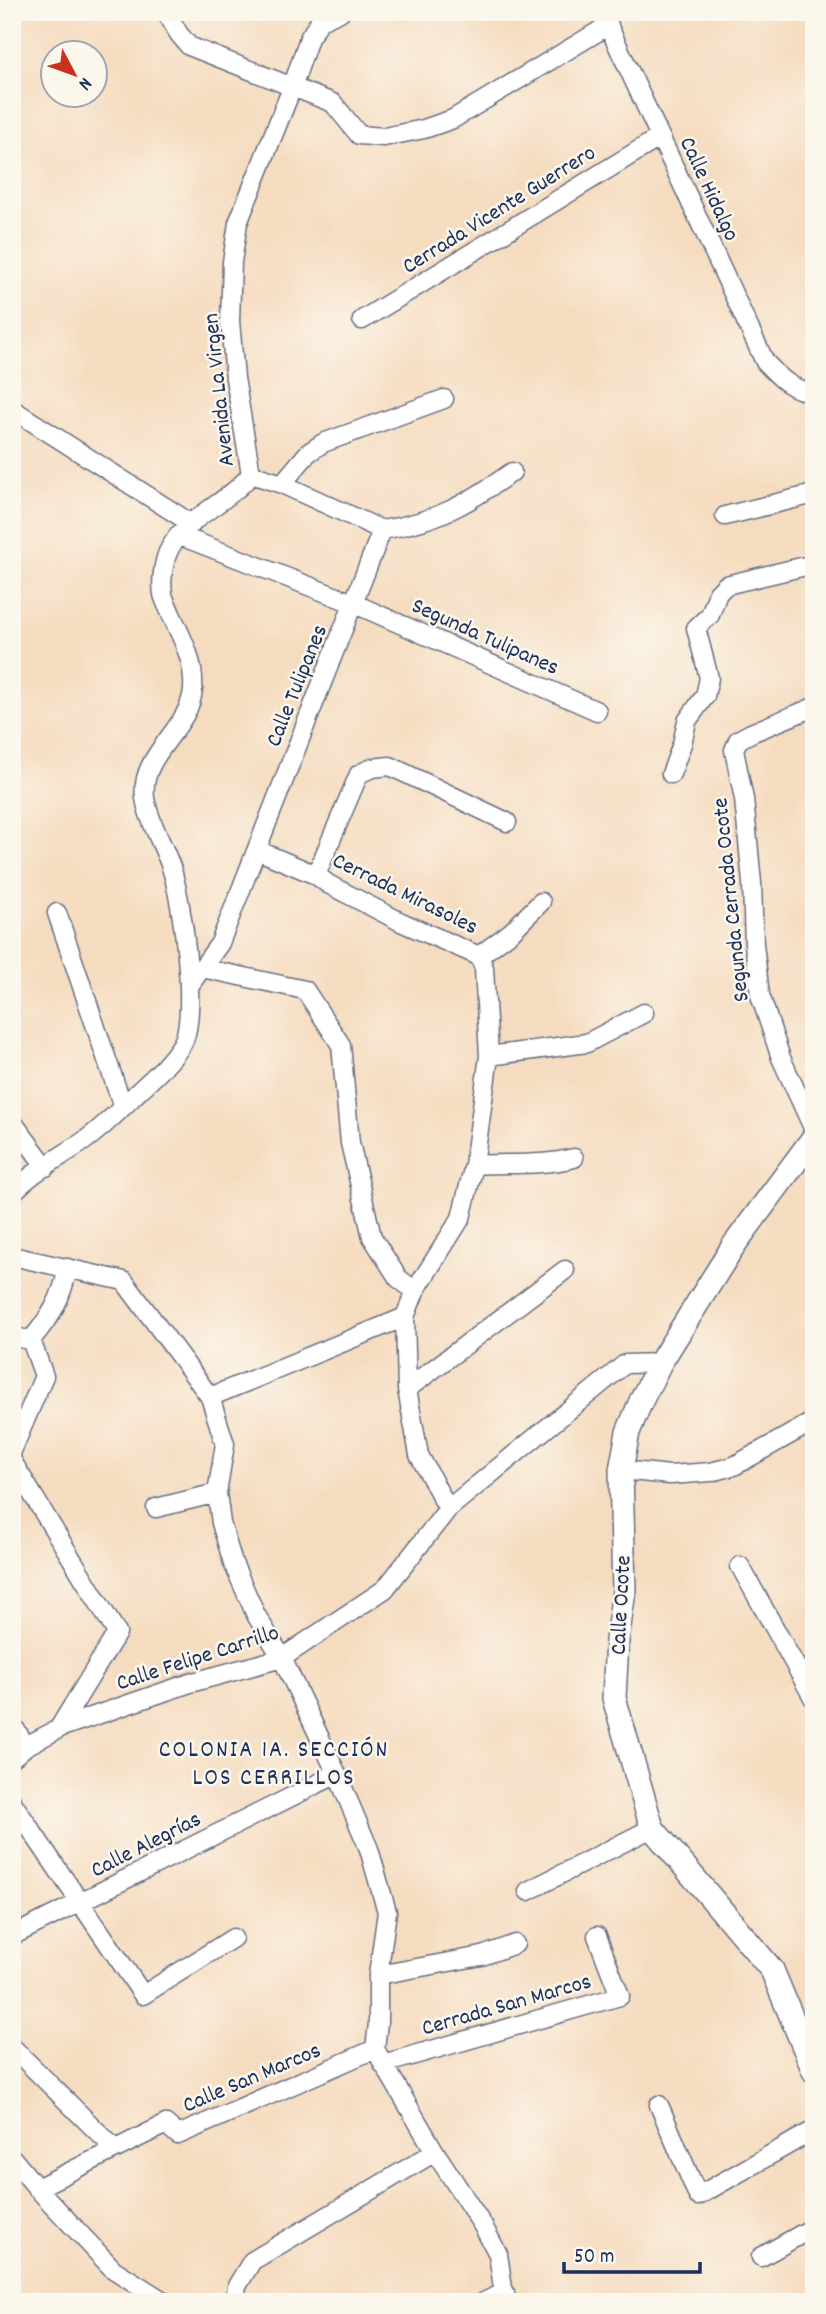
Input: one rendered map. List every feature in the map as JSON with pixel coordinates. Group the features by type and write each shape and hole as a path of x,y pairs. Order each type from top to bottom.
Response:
{"street":[{"path":"166,12 189,46 333,103 359,135 384,137 424,129 453,119 605,18"},
{"path":"320,17 340,12"},
{"name":"Avenida La Virgen","path":"185,529 240,488 251,474 235,378 230,321 232,262 238,223 292,88 309,37 320,17"},
{"name":"Calle Hidalgo","path":"605,18 765,362 782,381 805,392 814,392"},
{"name":"Cerrada Vicente Guerrero","path":"362,320 660,137"},
{"path":"282,484 308,453 323,443 444,398"},
{"name":"Segunda Tulipanes","path":"12,409 185,529 597,712"},
{"path":"251,474 282,484 382,530 444,514 464,505 512,472"},
{"path":"725,516 814,494"},
{"path":"12,1194 88,1139 165,1066 184,1043 189,1019 189,986 183,923 171,868 145,796 149,769 166,740 185,717 193,689 189,652 163,594 164,563 185,529"},
{"name":"Calle Tulipanes","path":"189,986 220,943 382,530"},
{"path":"671,774 687,721 705,696 709,678 696,628 710,615 718,593 726,585 814,564"},
{"name":"Segunda Cerrada Ocote","path":"814,707 751,733 738,740 734,750 744,799 760,995 781,1058 814,1130"},
{"path":"316,875 359,774 372,768 390,766 507,822"},
{"name":"Cerrada Mirasoles","path":"257,849 316,875 401,922 479,956 484,968 489,1056 474,1165 461,1218 415,1291 405,1317"},
{"path":"479,956 511,932 541,902"},
{"path":"57,913 123,1107"},
{"path":"202,968 305,990 327,1023 341,1045 350,1143 372,1237 398,1278 415,1291"},
{"path":"489,1056 586,1043 644,1013"},
{"path":"12,1121 46,1167"},
{"name":"Calle Ocote","path":"814,1136 734,1245 660,1363 628,1432 621,1470 624,1591 617,1640 614,1698 652,1828 772,1970 814,2071"},
{"path":"474,1165 527,1162 549,1164 574,1158"},
{"path":"12,1256 124,1281 210,1397 225,1444 218,1493 221,1523 233,1563 256,1615 282,1658 337,1774 369,1849 387,1912 378,1975 379,2057 498,2254 505,2297 484,2302"},
{"path":"31,1340 51,1316 64,1286 68,1268"},
{"path":"407,1389 565,1270"},
{"path":"210,1397 405,1317 407,1389 419,1455 449,1509"},
{"path":"12,1337 31,1340"},
{"path":"12,1451 44,1376 31,1340"},
{"name":"Calle Felipe Carrillo","path":"19,1752 59,1728 190,1683 282,1658 385,1589 449,1509 625,1364 660,1363"},
{"path":"621,1470 670,1475 711,1472 734,1466 814,1421"},
{"path":"12,1461 117,1633 59,1728"},
{"path":"156,1508 218,1493"},
{"path":"740,1566 814,1699"},
{"path":"12,1724 19,1752"},
{"name":"Calle Alegrías","path":"12,1936 337,1774"},
{"path":"12,1802 143,1996 233,1938"},
{"path":"528,1891 652,1828"},
{"name":"Cerrada San Marcos","path":"379,2057 621,1996 597,1936"},
{"path":"378,1975 482,1956 515,1944"},
{"path":"13,2048 116,2149"},
{"name":"Calle San Marcos","path":"37,2188 166,2124 177,2134 379,2057"},
{"path":"659,2105 698,2196 814,2130"},
{"path":"235,2302 237,2286 251,2261 435,2152"},
{"path":"12,2158 113,2269 165,2302"},
{"path":"761,2257 814,2227"}],"district":[{"name":"COLONIA 1A. SECCIÓN LOS CERRILLOS","path":"274,1762"}]}
